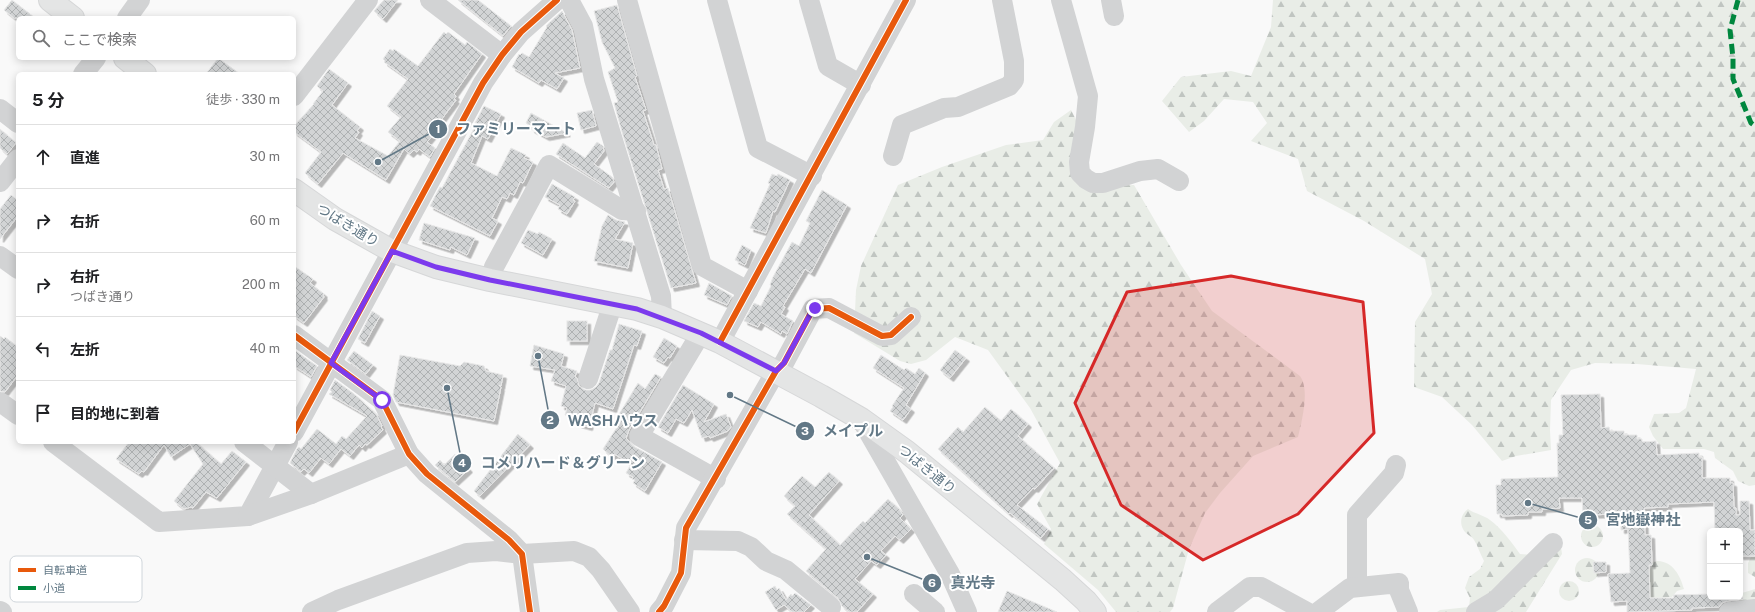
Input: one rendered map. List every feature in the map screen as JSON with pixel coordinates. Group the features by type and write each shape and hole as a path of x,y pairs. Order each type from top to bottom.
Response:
{"main road":[{"path":"50,0 70,16"},
{"path":"127,60 142,72"},
{"name":"つばき通り","path":"296,191 335,219 392,251 436,267 490,280 613,303 662,317 701,333 776,371 862,419 907,452 1064,580 1095,612"}],"street":[{"path":"128,16 140,0"},
{"path":"296,93 368,0"},
{"path":"430,0 502,55"},
{"path":"296,428 483,83 502,55 522,32 557,0"},
{"path":"569,0 582,26 594,79 661,296 662,317"},
{"path":"627,0 702,266 748,291"},
{"path":"718,0 758,148 812,176"},
{"path":"809,0 828,66 861,85"},
{"path":"720,342 812,176 906,0"},
{"path":"893,156 902,125 944,108 958,107 1009,86 1014,80 1014,61 1002,0"},
{"path":"1060,0 1088,96 1085,128 1079,157 1080,173 1093,183 1103,183 1140,171 1158,169 1180,181"},
{"path":"86,72 94,60"},
{"path":"0,109 16,121"},
{"path":"0,182 16,162"},
{"path":"490,280 494,267 549,165 622,210 636,211"},
{"path":"0,256 16,268"},
{"path":"588,379 613,303"},
{"path":"659,612 664,606 681,573 686,528 716,480 776,371 784,363 813,309 829,308 882,336 891,335 911,317"},
{"path":"701,333 639,436 716,480"},
{"path":"296,337 382,400 409,454 428,474 508,540 522,554 530,612"},
{"path":"0,402 16,414"},
{"path":"862,419 950,574 967,612"},
{"path":"56,444 159,522 248,516 311,494 409,454"},
{"path":"247,444 311,494"},
{"path":"248,516 287,444"},
{"path":"1357,587 1357,515 1394,473 1396,465"},
{"path":"684,540 738,541 751,547 766,561 786,570 831,607"},
{"path":"1476,612 1496,600 1553,544"},
{"path":"312,612 338,600 467,553 496,552 522,554 574,551 589,557 601,570 630,612"},
{"path":"1318,612 1350,588 1398,583 1399,590 1408,612"},
{"path":"1217,612 1250,587 1261,587 1307,612"},
{"path":"914,594 935,612"},
{"path":"1729,612 1755,609"}],"highlighted area":[{"path":"1231,276 1363,302 1374,433 1298,514 1203,560 1121,505 1075,403 1127,292"}],"green space":[{"path":"1273,0 1755,0 1755,485 1749,486 1738,481 1733,471 1715,458 1714,452 1704,449 1663,449 1653,436 1649,427 1654,414 1679,413 1686,408 1696,369 1637,364 1595,363 1571,370 1551,400 1551,450 1516,456 1502,461 1472,425 1442,397 1414,387 1415,322 1432,294 1425,259 1364,221 1307,191 1298,159 1251,141 1267,123 1253,102 1224,99 1204,121 1189,132 1162,101 1181,77 1231,71 1251,76 1271,27"},
{"path":"1071,110 1082,132 1083,186 1134,185 1181,265 1212,311 1300,376 1303,382 1305,397 1298,437 1253,456 1220,493 1205,513 1189,549 1173,608 1170,612 1116,612 1098,590 1044,544 1051,529 1037,504 1060,463 1030,408 988,350 955,337 926,360 911,364 900,361 854,333 856,290 861,266 898,185 942,167 1006,145 1043,140 1054,122"},
{"path":"1468,509 1488,518 1499,528 1520,554 1532,555 1561,547 1562,554 1526,612 1437,612 1440,610 1469,607 1470,598 1465,588 1469,577 1480,569 1484,561 1474,540 1464,531 1461,523 1464,513"},
{"path":"1592,525 1600,528 1603,536 1600,544 1592,547 1584,544 1581,536 1584,528"},
{"path":"1751,557 1755,557 1755,577 1748,573 1748,563"},
{"path":"1587,558 1592,559 1598,565 1598,575 1592,581 1587,582 1582,581 1576,575 1575,570 1576,565 1582,559"},
{"path":"1658,561 1668,564 1675,570 1684,589 1677,591 1672,597 1645,600 1647,573 1651,568 1652,562"},
{"path":"1565,581 1573,581 1579,587 1579,595 1573,601 1565,601 1559,595 1559,587"},
{"path":"1755,589 1755,612 1740,602 1740,600 1743,600 1743,593"}],"building":[{"path":"12,0 32,16 16,16 16,18 14,18 4,10"},
{"path":"384,0 398,0 383,19 374,11"},
{"path":"458,0 478,0 511,26 503,36"},
{"path":"617,5 637,76 635,77 646,110 643,111 654,145 656,145 662,169 658,170 664,189 668,188 696,283 671,288 622,132 614,103 618,102 608,72 615,68 602,42 594,11"},
{"path":"562,11 572,30 580,68 555,73 564,78 557,89 541,80 539,83 512,67 519,54 520,55 522,53 529,57 547,27 546,26"},
{"path":"444,32 446,34 448,32 465,45 467,42 482,54 454,94 456,96 454,99 456,100 441,120 444,122 427,142 435,148 430,157 419,149 417,152 414,150 410,154 404,149 386,180 343,153 318,184 305,173 321,152 296,133 296,124 314,104 323,91 317,86 329,69 348,83 332,105 360,127 355,138 388,156 400,141 388,132 401,117 387,106 408,79 384,62 385,61 383,59 390,49 393,51 394,49 418,66"},
{"path":"216,60 221,60 237,72 208,72"},
{"path":"484,106 501,114 488,139 482,136 471,163 497,176 511,148 526,155 524,158 533,162 523,183 520,182 514,195 510,193 507,199 502,197 492,218 498,221 490,236 430,206 440,187 442,188 477,123 475,123"},
{"path":"592,110 596,126 581,130 577,113"},
{"path":"531,113 567,133 546,137 531,129 532,127 526,123"},
{"path":"0,129 16,143 7,154 0,148"},
{"path":"597,142 603,146 604,151 594,164 612,177 614,182 609,188 556,154 563,143 585,158"},
{"path":"772,174 777,176 778,174 790,180 775,212 773,211 766,233 750,228 770,184 768,183"},
{"path":"552,184 575,197 573,200 575,201 567,214 558,209 560,205 545,197"},
{"path":"822,190 847,205 811,273 805,269 783,306 785,307 781,314 793,321 787,334 782,331 781,334 761,322 758,327 744,321 754,303 761,306 771,286 773,277 792,242 799,246 810,223 806,221"},
{"path":"11,195 16,199 16,219 0,239 0,209"},
{"path":"608,215 616,220 625,222 615,239 633,243 628,268 594,261 602,226"},
{"path":"424,223 475,238 467,255 451,247 450,250 419,240"},
{"path":"528,230 538,234 539,232 552,239 543,255 521,243"},
{"path":"742,245 751,250 745,265 735,260"},
{"path":"296,267 313,279 310,283 324,294 324,297 304,323 296,317"},
{"path":"709,283 732,296 727,305 704,295"},
{"path":"372,311 380,316 365,343 358,339"},
{"path":"567,321 587,321 587,341 567,341"},
{"path":"619,324 642,331 637,346 634,345 613,409 595,403 589,427 578,424 579,418 565,415 567,408 561,406 566,386 551,381 555,370 530,366 534,345 564,354 561,366 577,371 575,377 577,378 579,386 585,390 591,390 599,383 610,350 612,350"},
{"path":"0,336 4,339 5,337 16,345 16,378 5,392 0,391"},
{"path":"664,338 677,346 670,358 668,357 664,363 653,357"},
{"path":"955,350 966,358 950,378 940,370"},
{"path":"296,351 317,366 311,377 296,367"},
{"path":"354,351 373,365 366,374 347,360"},
{"path":"400,355 460,366 464,362 484,366 486,371 503,375 501,386 499,385 501,387 494,421 396,402 393,395"},
{"path":"881,355 904,370 906,368 915,374 919,368 925,373 906,405 911,409 903,420 890,411 904,388 873,368"},
{"path":"655,374 661,377 629,430 626,438 633,446 662,462 645,491 633,483 635,480 632,479 633,477 626,473 631,464 614,454 612,457 603,449 619,424 615,421 638,383 645,389"},
{"path":"335,380 354,394 376,414 383,430 367,445 365,444 362,448 359,445 350,456 341,449 329,464 321,458 309,473 304,469 301,472 290,463 297,449 299,447 301,449 317,429 336,444 342,436 346,439 367,416 329,394 332,392 330,390"},
{"path":"683,385 714,404 704,422 726,414 731,427 728,431 710,438 709,436 702,438 692,410 684,423 676,419 668,433 658,427"},
{"path":"1600,394 1601,428 1609,427 1610,431 1624,431 1624,435 1637,435 1637,439 1642,439 1642,442 1656,441 1657,455 1699,453 1699,457 1702,457 1702,478 1730,478 1730,483 1733,483 1734,508 1736,508 1736,515 1740,515 1740,501 1749,501 1750,530 1755,530 1755,556 1743,556 1743,528 1715,528 1714,502 1668,504 1668,507 1644,508 1645,535 1651,535 1652,565 1649,565 1650,598 1674,598 1673,595 1707,594 1707,600 1735,600 1722,603 1719,607 1692,608 1692,610 1627,612 1627,601 1611,602 1608,574 1630,573 1628,529 1621,530 1621,514 1583,515 1582,498 1559,498 1560,508 1542,509 1542,512 1528,512 1528,515 1502,516 1502,514 1497,514 1496,485 1501,485 1501,479 1558,477 1557,443 1559,443 1559,435 1563,435 1561,395"},
{"path":"985,407 1001,421 1011,409 1028,424 1018,436 1054,468 1035,489 1033,488 1017,505 1048,529 1041,538 1010,513 1009,514 938,449 958,427 963,432"},
{"path":"518,434 530,445 480,496 474,491"},
{"path":"127,444 190,444 171,457 164,445 144,472 142,471 139,474 116,459"},
{"path":"190,444 198,444 221,464 232,451 246,462 217,498 206,492 193,508 191,507 184,509 174,501 203,464"},
{"path":"455,454 469,469 455,482 435,465 440,460 444,465"},
{"path":"829,472 839,481 809,515 840,545 863,521 865,523 888,499 899,509 903,515 900,518 911,529 900,540 895,536 881,551 886,555 877,565 871,561 855,579 873,594 857,612 849,612 842,606 838,598 806,571 826,549 787,514 795,506 784,496 802,476 815,487"},
{"path":"1593,562 1606,562 1606,572 1594,573"},
{"path":"775,586 777,590 779,588 786,600 791,594 792,596 795,593 811,605 804,612 792,612 784,605 776,610 765,592"},
{"path":"1007,591 1057,612 998,612"}],"marked path":[{"path":"1738,0 1730,30 1733,58 1733,79 1751,123 1755,126"}],"cycle path":[{"path":"296,428 483,83 502,55 521,32 557,0"},
{"path":"720,342 906,0"},
{"path":"659,612 664,606 681,573 686,528 776,371 784,363 813,309 829,308 882,336 891,335 911,317"},
{"path":"296,336 382,400 409,454 427,474 509,540 522,554 530,612"}],"place":[{"name":"ファミリーマート","path":"378,162"},
{"name":"WASHハウス","path":"538,356"},
{"name":"コメリハード＆グリーン","path":"447,388"},
{"name":"メイプル","path":"730,395"},
{"name":"宮地嶽神社","path":"1528,503"},
{"name":"真光寺","path":"867,557"}],"route":[{"path":"382,400 331,363 392,251 436,267 490,280 613,303 637,309 662,317 701,333 776,371 784,363 813,309 815,308"}]}
